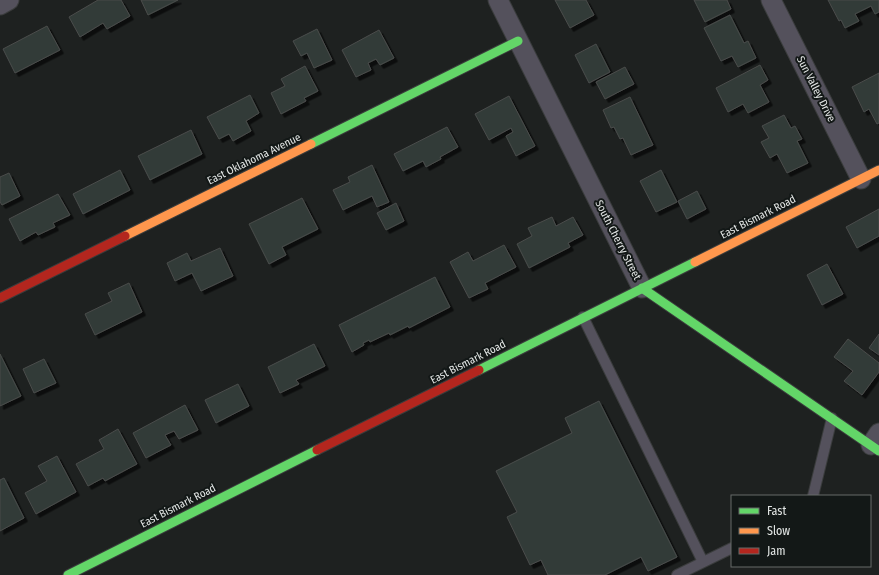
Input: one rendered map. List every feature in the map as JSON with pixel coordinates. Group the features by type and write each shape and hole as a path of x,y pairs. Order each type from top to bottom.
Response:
{"street":[{"path":"0,5 9,0"},
{"name":"South Cherry Street","path":"498,0 642,288 832,418 876,443"},
{"name":"Sun Valley Drive","path":"771,0 861,179"},
{"name":"East Oklahoma Avenue","path":"0,298 518,41"},
{"name":"East Bismark Road","path":"68,575 879,170"}],"lane":[{"path":"583,317 703,562"},
{"path":"813,495 832,418"},
{"path":"677,575 731,548"}],"building":[{"path":"98,0 121,0 130,16 107,29 103,23 80,37 69,17"},
{"path":"141,0 178,0 148,15"},
{"path":"555,0 586,0 594,15 570,28"},
{"path":"694,0 727,0 731,9 705,22"},
{"path":"828,0 879,0 879,12 875,14 871,6 855,14 859,21 845,28 841,20 839,21"},
{"path":"730,15 744,43 748,41 756,58 738,67 732,56 721,61 704,28"},
{"path":"47,26 60,50 15,73 3,49"},
{"path":"317,29 332,60 314,68 307,53 301,56 293,41"},
{"path":"379,30 394,58 380,65 376,59 368,63 371,70 356,77 342,50"},
{"path":"596,44 610,72 589,83 575,55"},
{"path":"760,65 768,80 760,85 769,102 748,113 743,104 728,112 716,88"},
{"path":"305,66 318,91 304,98 306,101 281,114 271,93 285,86 281,79"},
{"path":"625,67 634,84 605,99 596,82"},
{"path":"879,73 879,123 877,124 869,109 864,112 852,87"},
{"path":"250,95 259,113 246,121 251,131 233,141 229,134 219,139 207,117"},
{"path":"509,96 535,146 516,156 506,136 513,132 511,128 489,140 475,114"},
{"path":"630,97 653,145 631,155 623,138 620,139 614,127 611,128 603,110"},
{"path":"784,115 791,128 795,126 802,139 797,141 808,163 787,173 777,154 770,158 761,142 769,138 762,126"},
{"path":"447,127 458,147 426,167 423,161 403,171 394,154"},
{"path":"191,130 202,154 150,180 138,156"},
{"path":"372,165 389,202 377,207 372,196 343,210 333,190 350,182 348,177"},
{"path":"120,170 130,190 83,214 73,194"},
{"path":"661,170 677,202 656,212 640,181"},
{"path":"9,173 20,196 2,205 0,202 0,177"},
{"path":"697,191 706,209 687,219 678,201"},
{"path":"58,194 70,215 53,223 55,227 38,235 36,232 20,241 9,219"},
{"path":"302,198 318,229 282,247 286,255 269,264 249,224"},
{"path":"396,203 404,221 386,230 377,213"},
{"path":"879,209 879,236 857,248 846,227"},
{"path":"552,217 556,226 573,217 583,235 568,243 570,247 529,268 517,244 532,236 528,228"},
{"path":"504,245 516,267 485,283 488,289 469,298 450,262 468,252 473,261"},
{"path":"220,248 233,276 201,291 192,273 175,281 167,263 187,253 191,261"},
{"path":"827,264 843,294 822,305 807,275"},
{"path":"435,277 450,307 409,328 408,326 390,335 389,333 370,342 369,340 363,343 364,345 352,352 339,325"},
{"path":"129,283 142,312 95,335 85,314 112,301 108,293"},
{"path":"879,334 879,355 869,348"},
{"path":"848,339 879,363 879,372 862,395 844,381 853,371 834,357"},
{"path":"314,344 325,366 296,380 299,384 280,393 268,367"},
{"path":"0,354 21,396 0,406"},
{"path":"44,359 56,383 34,393 23,369"},
{"path":"238,384 249,406 216,423 205,400"},
{"path":"599,401 677,557 648,571 641,557 605,575 548,575 541,560 530,565 507,517 517,512 496,471 572,433 565,418"},
{"path":"185,405 198,430 179,439 174,431 165,435 171,445 146,458 133,433"},
{"path":"118,429 137,464 105,481 103,478 88,486 76,464 104,449 99,440"},
{"path":"57,456 76,492 36,514 25,493 47,481 38,466"},
{"path":"4,478 24,518 0,531 0,480"}],"traffic: fast":[{"path":"311,144 518,41"},
{"path":"479,370 695,262"},
{"path":"642,288 879,451"},
{"path":"68,575 317,450"}],"traffic: slow":[{"path":"125,236 311,144"},
{"path":"695,262 879,170"}],"traffic: jam":[{"path":"0,298 125,236"},
{"path":"317,450 479,370"}]}
